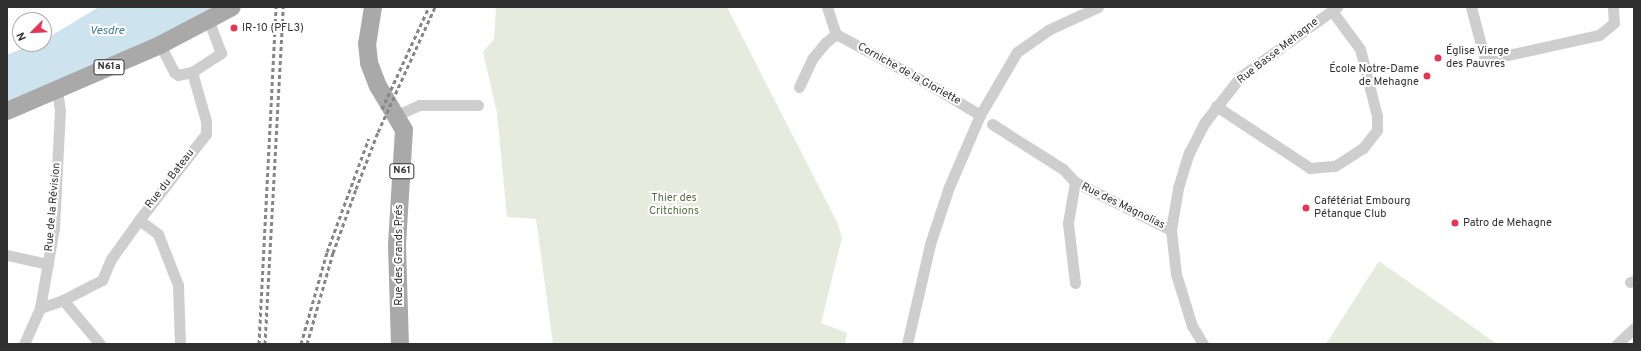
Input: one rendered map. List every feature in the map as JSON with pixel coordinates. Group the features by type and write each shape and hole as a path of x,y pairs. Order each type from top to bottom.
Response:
{"main road":[{"name":"N61a","path":"7,111 160,45 232,7"},
{"name":"Rue des Grands Prés","path":"373,7 367,43 369,63 378,86 397,115 404,130 397,245 400,344"}],"street":[{"path":"907,344 930,244 949,187 980,115 1017,52 1048,30 1098,7"},
{"path":"1471,7 1485,60 1599,35 1614,23 1613,7"},
{"path":"799,87 812,59 824,43 836,34 830,8"},
{"path":"1216,106 1310,168 1335,166 1363,148 1377,130 1377,116 1360,49 1334,9"},
{"name":"Rue Basse Mehagne","path":"1203,344 1192,326 1176,274 1171,230 1178,188 1189,153 1216,106 1240,77 1334,9"},
{"path":"160,45 174,72 178,74 192,72 221,53 208,19"},
{"name":"Corniche de la Gloriette","path":"836,34 927,82 980,115"},
{"name":"Rue du Bateau","path":"63,300 102,280 111,259 138,220 206,134 200,99 192,72"},
{"name":"Rue de la Révision","path":"24,344 40,308 48,264 55,204 60,111 57,90"},
{"path":"397,115 419,105 478,105"},
{"name":"Rue des Magnolias","path":"992,124 1063,169 1075,182 1171,230"},
{"name":"Rue des Magnolias","path":"1075,182 1068,223 1075,283"},
{"path":"138,220 158,234 178,285 180,344"},
{"path":"7,255 48,264"},
{"path":"40,308 63,300 100,344"},
{"path":"1618,344 1634,328"}],"green space":[{"name":"Thier des Critchions","path":"496,7 727,7 837,222 842,238 821,323 847,333 845,344 553,344 536,219 507,217 497,113 483,52 494,39"},
{"path":"1379,261 1497,344 1326,344"}],"water":[{"name":"Vesdre","path":"99,7 212,7 142,45 7,101 7,55 14,52 52,52 52,35"}],"railway":[{"path":"259,344 276,7"},
{"path":"265,344 283,7"},
{"path":"382,109 429,7"},
{"path":"307,344 333,253 356,189 378,132 435,7"},
{"path":"301,344 327,252 369,138"}],"place":[{"name":"IR-10 (PFL3)","path":"234,28"},
{"name":"Église Vierge des Pauvres","path":"1438,58"},
{"name":"École Notre-Dame de Mehagne","path":"1427,76"},
{"name":"Cafétériat Embourg Pétanque Club","path":"1306,208"},
{"name":"Patro de Mehagne","path":"1455,223"}]}
